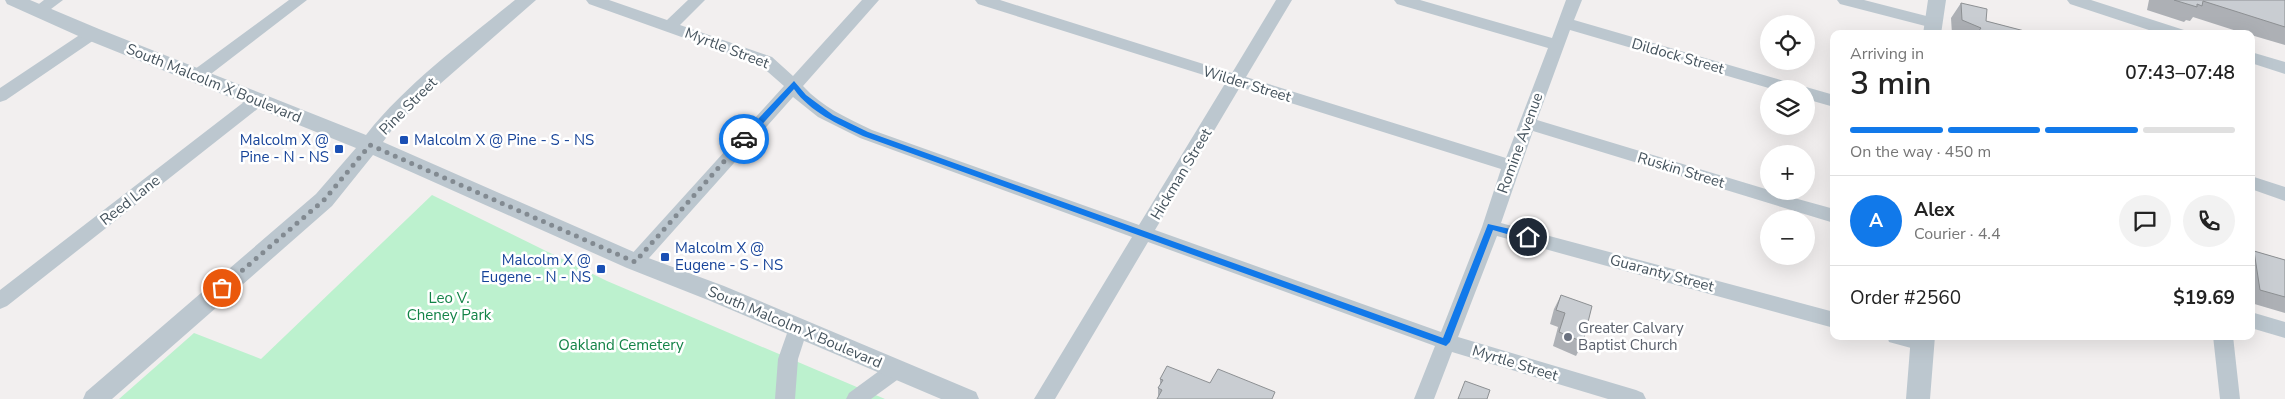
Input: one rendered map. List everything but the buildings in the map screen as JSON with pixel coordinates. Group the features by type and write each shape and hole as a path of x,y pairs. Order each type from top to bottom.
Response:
{"street":[{"name":"South Malcolm X Boulevard","path":"14,0 92,34 259,99 370,145 635,262 967,399"},
{"path":"38,11 55,0"},
{"path":"197,76 299,0"},
{"name":"Pine Street","path":"95,399 324,200 387,122 425,86 527,0"},
{"name":"Myrtle Street","path":"594,0 766,61 782,71 803,97 830,117 866,134 1446,342 1636,399"},
{"path":"670,26 697,0"},
{"path":"635,262 871,0"},
{"name":"Wilder Street","path":"983,0 1511,166"},
{"name":"Hickman Street","path":"1044,399 1145,234 1284,0"},
{"path":"1402,0 1556,45"},
{"name":"Romine Avenue","path":"1424,399 1491,226 1511,166 1574,0"},
{"path":"1846,0 1932,28 1937,0"},
{"path":"2075,0 2167,30"},
{"name":"Dildock Street","path":"1564,23 1761,80"},
{"path":"0,96 92,34"},
{"path":"2255,58 2285,68"},
{"path":"1815,96 1830,100"},
{"name":"Reed Lane","path":"0,301 259,99"},
{"name":"Ruskin Street","path":"1528,123 1830,215"},
{"path":"2255,183 2285,194"},
{"name":"Guaranty Street","path":"1491,226 1830,319"},
{"path":"2255,321 2285,330"},
{"path":"785,399 788,359 798,328"},
{"path":"1918,399 1922,340"},
{"path":"2223,340 2230,399"},
{"path":"856,399 897,370"}],"green space":[{"name":"Leo V. Cheney Park","path":"432,195 607,281 885,399 119,399 194,333 261,359"}],"way so far":[{"path":"222,288 324,200 370,145 635,262 744,139"}],"place":[{"name":"Malcolm X @ Pine - S - NS","path":"404,140"},
{"name":"Malcolm X @ Pine - N - NS","path":"339,149"},
{"name":"Malcolm X @ Eugene - S - NS","path":"665,257"},
{"name":"Malcolm X @ Eugene - N - NS","path":"601,269"},
{"name":"Greater Calvary Baptist Church","path":"1568,337"}],"route":[{"path":"744,139 794,84 803,97 830,117 866,134 1446,342 1491,226 1528,237"}],"park label":[{"name":"Oakland Cemetery","path":"621,345"}]}
